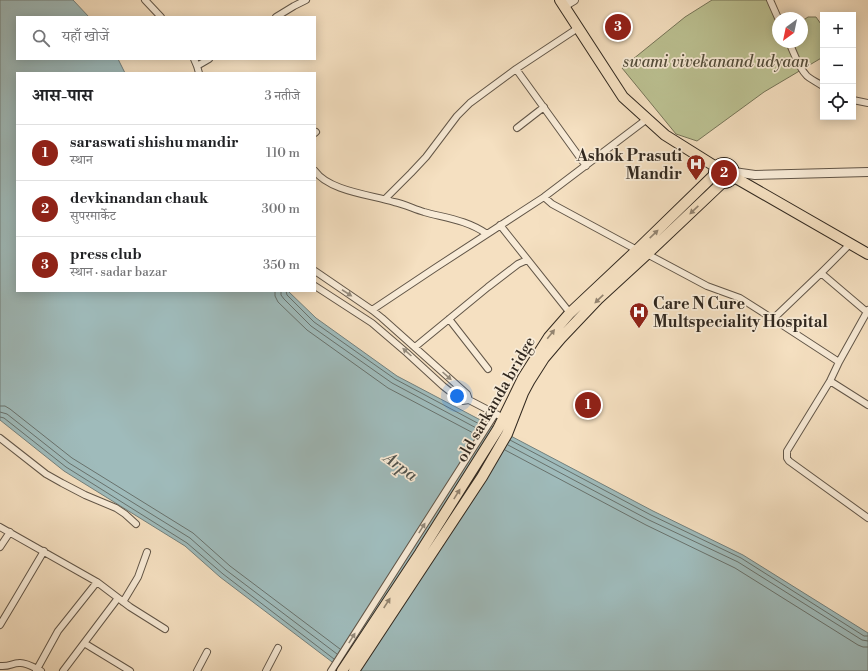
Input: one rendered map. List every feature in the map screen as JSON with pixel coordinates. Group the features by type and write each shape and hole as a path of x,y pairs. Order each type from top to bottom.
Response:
{"main road":[{"path":"562,3 624,97 665,135 715,171"},
{"path":"734,175 730,182 726,184 718,182 715,171 719,165 723,163 730,165 734,175 868,254"},
{"name":"old sarkanda bridge","path":"342,671 420,553 498,429 499,416 549,337 570,313 637,250 715,171"},
{"path":"354,671 482,477 507,434 523,393 544,358 598,299 722,183"}],"street":[{"path":"145,0 160,16"},
{"path":"278,16 306,0"},
{"path":"562,3 574,0"},
{"path":"770,0 775,12"},
{"path":"385,199 426,157 462,110 516,69 578,28"},
{"path":"792,48 804,72 811,79 820,84"},
{"path":"194,60 198,70 208,60"},
{"path":"516,69 586,166"},
{"path":"856,101 868,103"},
{"path":"517,128 544,107"},
{"path":"372,310 544,197 647,119"},
{"path":"316,172 323,178 350,191 394,201 423,212 473,225 487,234"},
{"path":"734,175 868,172"},
{"path":"544,197 552,204 706,286 740,298 839,362"},
{"path":"500,225 570,313"},
{"path":"773,318 850,244"},
{"path":"415,347 488,287 518,264 527,260"},
{"path":"316,272 372,310 467,394 469,400"},
{"path":"821,273 868,311 830,381 787,451 787,458 868,518"},
{"path":"316,287 376,326 442,386 462,401 469,400 499,416 331,671"},
{"path":"449,319 488,369"},
{"path":"830,381 868,406"},
{"path":"0,438 52,477 85,495 116,508 136,524"},
{"path":"0,527 97,582 144,616 165,629"},
{"path":"0,547 10,532"},
{"path":"0,625 44,551"},
{"path":"63,671 84,643 138,578 147,552"},
{"path":"0,666 10,666 22,663 38,670 58,631 97,582"},
{"path":"84,643 130,671"},
{"path":"266,671 278,648"},
{"path":"197,671 206,652"}],"green space":[{"name":"swami vivekanand udyaan","path":"712,0 771,0 778,12 772,12 772,48 808,48 808,17 816,17 820,23 820,59 764,92 697,141 676,134 622,68 685,17"}],"water":[{"name":"Arpa","path":"0,0 73,0 88,16 16,16 16,60 118,60 124,72 16,72 16,292 289,292 316,318 397,376 653,511 743,555 868,633 868,671 344,671 220,577 185,546 64,471 0,420"}],"place":[{"name":"press club","path":"618,27"},
{"name":"devkinandan chauk","path":"724,173"},
{"name":"Ashok Prasuti Mandir","path":"696,181"},
{"name":"Care N Cure Multspeciality Hospital","path":"639,329"},
{"name":"saraswati shishu mandir","path":"588,405"}]}
